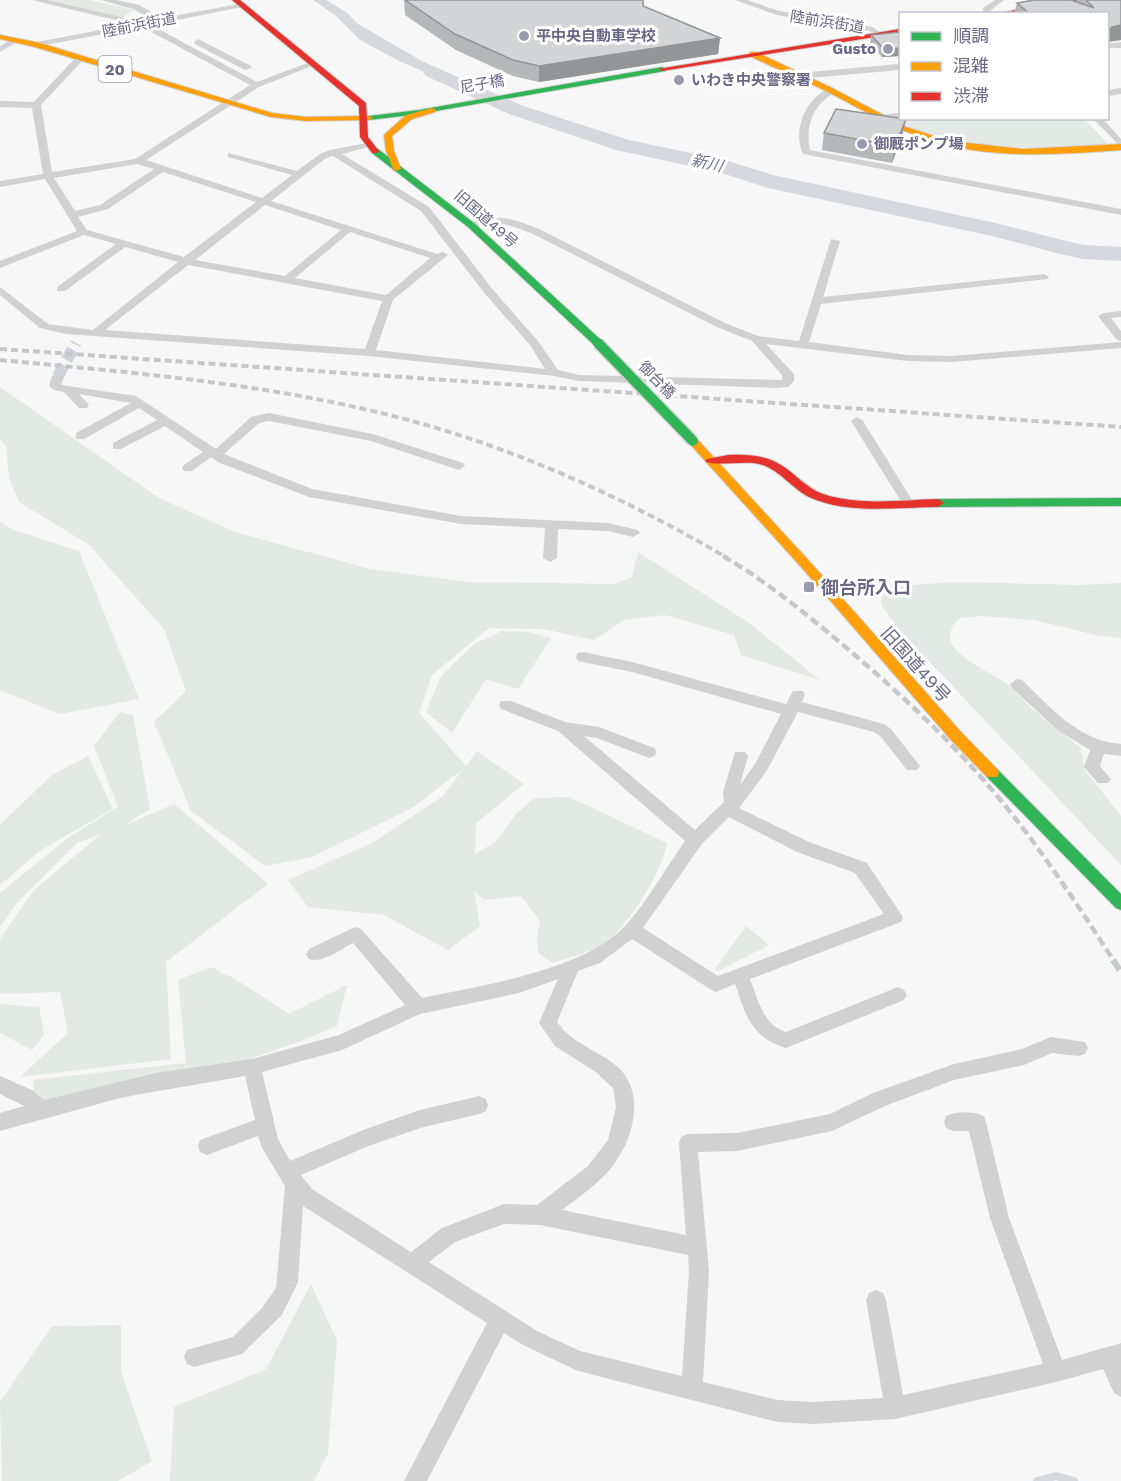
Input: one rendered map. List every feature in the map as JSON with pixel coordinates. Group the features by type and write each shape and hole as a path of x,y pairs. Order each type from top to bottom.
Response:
{"street":[{"path":"36,0 142,24 256,85"},
{"path":"105,0 136,7 175,31 269,80"},
{"name":"陸前浜街道","path":"37,45 260,0"},
{"name":"陸前浜街道","path":"739,0 777,13 873,29 879,34"},
{"path":"987,12 986,10 1000,0"},
{"path":"1010,12 1077,0"},
{"path":"96,333 185,261 323,156 369,144 364,137 362,118 365,108 363,105 243,2"},
{"name":"20","path":"753,54 899,31"},
{"name":"20","path":"0,37 37,45 229,104 294,120 340,121 432,110"},
{"path":"0,49 16,40"},
{"path":"753,54 832,90 880,118 929,138 987,150 1054,153 1121,145"},
{"name":"尼子橋","path":"432,110 753,54"},
{"path":"0,104 36,105 80,58"},
{"path":"0,184 138,161 256,85 313,64"},
{"path":"798,76 899,67"},
{"path":"832,90 816,100 810,108 802,136 806,152 1121,212"},
{"path":"36,105 48,176 83,232"},
{"path":"397,169 390,151 388,135 409,117 432,110"},
{"path":"880,118 899,116"},
{"path":"1098,120 1121,145"},
{"name":"旧国道49号","path":"369,144 379,156 471,225 598,343"},
{"path":"333,152 425,209 534,343 554,373"},
{"path":"231,155 301,175"},
{"path":"138,161 437,257"},
{"path":"73,215 104,207 161,168"},
{"path":"471,225 493,219 509,220 721,325 756,339 908,358 952,359 1121,345"},
{"path":"287,280 348,229"},
{"path":"0,265 83,232 185,261 388,299"},
{"path":"803,345 835,241"},
{"path":"61,289 123,244"},
{"path":"369,353 388,299 437,257 458,252"},
{"path":"816,301 1044,277"},
{"path":"0,290 44,326 82,332 369,353 554,373 579,378 784,385 788,381 788,374 756,339"},
{"path":"1121,314 1103,316 1121,338"},
{"path":"76,343 82,332"},
{"name":"御台橋","path":"598,343 693,441"},
{"path":"58,376 55,386 68,390 125,396 140,403 213,453 277,483 330,498 461,520 608,527 633,533"},
{"path":"68,390 84,405"},
{"path":"80,436 140,403"},
{"path":"188,468 213,453 255,420 269,417 345,431 459,466"},
{"path":"117,446 165,421"},
{"path":"857,421 908,503"},
{"name":"旧国道49号","path":"693,441 806,565 956,736 1121,904"},
{"path":"711,461 728,457 751,458 775,467 798,486 824,498 847,503 1121,502"},
{"path":"550,558 552,524"},
{"path":"583,657 794,704 879,728 886,733 912,766"},
{"path":"1017,684 1081,739 1099,747 1121,750"},
{"path":"0,1122 59,1103 211,1071 252,1067 342,1042 417,1007 519,985 594,958 632,930 695,840 742,795 762,768 794,704"},
{"path":"506,705 563,728 599,733 649,752"},
{"path":"563,728 695,840"},
{"path":"1099,747 1092,767 1103,779"},
{"path":"730,806 740,756"},
{"path":"632,930 716,984 741,977 895,917 861,868 803,847 730,806"},
{"path":"315,954 355,934 417,1007"},
{"path":"540,1215 602,1167 622,1133 624,1120 626,1101 622,1087 614,1075 564,1043 548,1023 571,968"},
{"path":"741,977 756,1018 765,1032 775,1038 786,1040 898,995"},
{"path":"692,1387 699,1270 688,1143 738,1142 832,1122 879,1099 954,1072 1024,1057 1051,1045 1079,1048"},
{"path":"252,1067 269,1142 290,1178 305,1196 530,1338 578,1360 692,1387 778,1411 813,1413 895,1408 1056,1372 1114,1355 1121,1386"},
{"path":"0,1085 26,1096 40,1109"},
{"path":"290,1178 363,1139 420,1119 479,1105"},
{"path":"953,1122 977,1122 984,1164 1011,1253 1056,1372"},
{"path":"207,1146 265,1125"},
{"path":"194,1356 240,1344 285,1295 288,1282 290,1178"},
{"path":"412,1264 449,1235 504,1214 540,1215 697,1247"},
{"path":"876,1300 895,1408"},
{"path":"415,1481 500,1319"}],"shaded area":[{"path":"47,0 89,0 134,10 123,17"},
{"path":"313,0 326,0 346,12 358,24 422,61 485,91 466,95 435,76 401,62 360,40 335,15"},
{"path":"899,120 1085,120 1109,145 1022,148 979,144 914,130"},
{"path":"0,387 159,498 235,532 370,569 468,582 615,584 632,577 638,552 749,623 820,680 741,655 734,635 665,615 624,620 594,640 544,629 489,628 432,675 419,713 466,766 477,751 524,784 476,823 475,854 497,841 516,814 534,798 569,797 667,843 659,868 634,912 614,935 598,947 552,963 538,953 537,937 540,921 521,896 484,900 474,891 480,926 448,950 384,915 308,907 288,880 372,843 443,796 463,769 412,808 312,857 265,866 191,811 154,722 186,691 164,629 88,544 19,502 9,478 6,447 0,439"},
{"path":"0,522 14,530 79,551 139,699 60,714 0,690"},
{"path":"956,582 1080,585 1121,583 1121,638 1095,635 1034,620 980,616 961,618 953,625 950,634 951,643 957,651 969,661 1009,685 1031,708 1080,747 1085,770 1121,816 1121,865 897,627 881,604 884,587"},
{"path":"502,631 528,632 551,638 518,689 486,679 452,733 426,712 441,676 474,644"},
{"path":"120,712 133,715 150,809 121,827 174,804 268,884 166,962 171,1059 20,1077 68,1033 60,992 0,994 0,939 34,890 100,835 77,843 16,904 0,927 0,893 69,837 118,807 94,746"},
{"path":"88,756 113,809 41,850 0,885 0,825 52,775"},
{"path":"746,926 769,945 718,971 715,969"},
{"path":"211,967 237,980 289,1014 347,985 337,1026 218,1070 125,1098 35,1102 33,1080 186,1063 178,980"},
{"path":"0,1004 39,1007 44,1035 32,1050 0,1033"},
{"path":"311,1284 337,1341 328,1453 314,1481 170,1481 174,1407 266,1369"},
{"path":"121,1325 121,1372 152,1461 118,1481 2,1481 0,1402 52,1326"}],"building":[{"name":"平中央自動車学校","path":"405,0 643,0 643,6 720,38 539,66 513,60 455,34"},
{"path":"1034,0 1071,0 1094,8 1086,0 1121,0 1121,25 1109,29 1109,12 1028,12 1017,3"},
{"path":"899,32 899,48 884,49 871,35"},
{"path":"836,109 906,120 895,146 824,133"}],"waterway":[{"name":"新川","path":"433,72 516,110 624,145 728,168 768,181 995,230 1060,247 1083,252 1121,254"},
{"path":"1037,1481 1056,1476 1074,1481"}],"tunnel":[{"path":"58,376 76,343"}],"railway":[{"path":"0,349 1121,427"},
{"path":"0,360 222,384 332,402 386,414 478,441 551,469 622,501 726,557"},
{"path":"723,556 800,609 900,695 954,747 987,784 1054,870 1114,961"},
{"path":"1113,960 1121,972"}],"traffic: fast":[{"path":"369,118 419,112 662,69"},
{"path":"375,151 471,225 598,343"},
{"path":"598,343 693,441"},
{"path":"938,503 1121,502"},
{"path":"992,773 1121,904"}],"traffic: slow":[{"path":"0,37 37,45 271,115 306,119 369,118"},
{"path":"753,54 882,118 926,137 974,148 998,150 1072,150 1121,147"},
{"path":"397,169 390,151 388,135 409,117 432,110"},
{"path":"693,441 806,565 956,736 992,773"}],"traffic: jam":[{"path":"236,0 363,105 364,137 375,151"},
{"path":"1010,12 1077,0"},
{"path":"662,69 899,31"},
{"path":"711,461 736,458 762,461 778,468 810,492 837,501 866,504 938,503"}],"place":[{"name":"平中央自動車学校","path":"524,36"},
{"name":"Gusto","path":"888,49"},
{"name":"いわき中央警察署","path":"679,80"},
{"name":"御厩ポンプ場","path":"862,144"},
{"name":"御台所入口","path":"809,587"}]}
